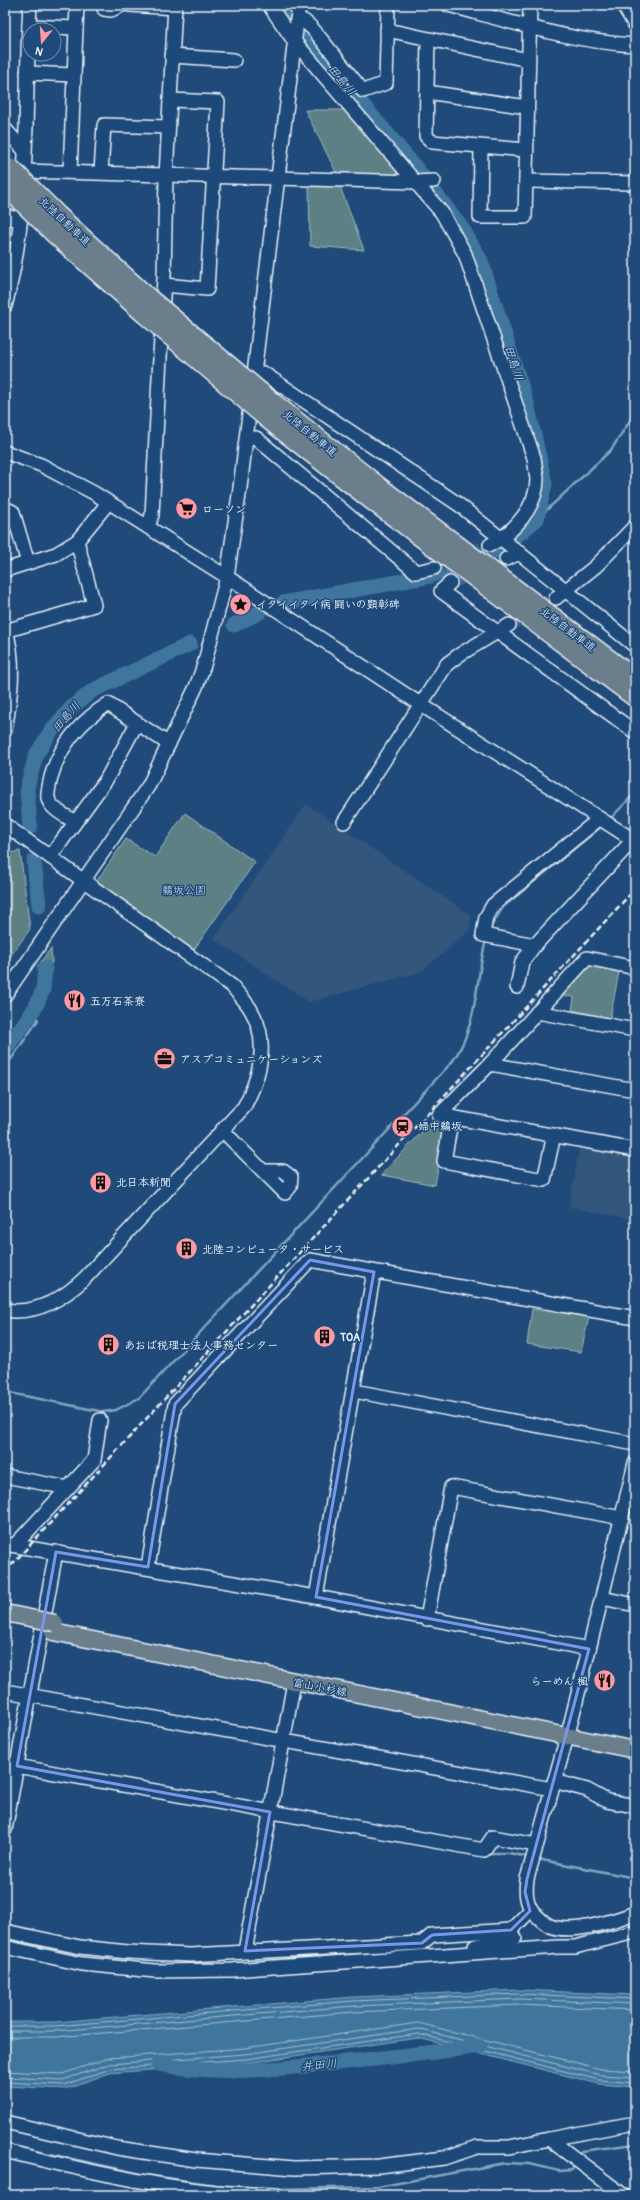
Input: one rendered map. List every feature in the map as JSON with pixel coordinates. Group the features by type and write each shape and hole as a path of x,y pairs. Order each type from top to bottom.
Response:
{"highway":[{"name":"北陸自動車道","path":"10,175 57,225 146,306 270,410 372,500 635,697"},
{"name":"北陸自動車道","path":"270,410 379,487 635,679"}],"main road":[{"name":"富山小杉線","path":"5,1613 54,1627 294,1682 568,1732 635,1739"},
{"name":"富山小杉線","path":"5,1622 54,1627 568,1732 635,1750"}],"street":[{"path":"29,22 30,5"},
{"path":"70,172 77,5"},
{"path":"104,10 111,10 122,5"},
{"path":"130,5 175,7 166,176 164,285 152,515 148,527"},
{"path":"269,5 294,41 442,213 465,254 534,458 537,481 533,501 524,516 496,542"},
{"path":"5,995 149,785 204,665 227,577 240,488 299,5"},
{"path":"297,19 304,21 312,28 363,91 386,83 388,5"},
{"path":"448,5 529,26 604,43 635,44"},
{"path":"480,147 480,217 526,217 526,150 530,5"},
{"path":"623,5 635,26"},
{"path":"62,27 76,28"},
{"path":"387,30 528,60"},
{"path":"428,39 426,136 432,142 526,150"},
{"path":"172,56 234,60"},
{"path":"5,306 13,276 20,221 10,175 24,150 28,62"},
{"path":"27,74 74,75"},
{"path":"427,92 527,107"},
{"path":"164,285 207,289 218,102 170,100"},
{"path":"101,172 104,124 168,127"},
{"path":"5,129 24,150"},
{"path":"10,175 101,172 166,176 414,182 434,181"},
{"path":"526,182 635,183"},
{"path":"5,215 20,221"},
{"path":"264,373 458,504 496,542 520,553 635,646"},
{"path":"256,438 416,572 434,568"},
{"path":"5,452 41,465 106,501 227,577 420,704 634,840 535,945 522,962 517,988"},
{"path":"5,570 56,554 78,541 104,508 106,501"},
{"path":"5,508 13,512 28,563"},
{"path":"556,598 596,566 635,526"},
{"path":"5,730 10,704 11,680 5,629 94,605 78,541"},
{"path":"506,559 520,553"},
{"path":"450,583 441,591 495,632 635,732"},
{"path":"344,822 447,664 495,632 509,625"},
{"path":"75,822 53,808 48,799 50,780 61,752 77,730 94,713 108,704 169,744"},
{"path":"50,856 106,780 137,723"},
{"path":"535,945 483,935 486,917 493,905 599,819"},
{"path":"5,825 232,986 251,1010 260,1032 261,1062 255,1085 244,1107 70,1292 50,1303 33,1309 5,1310"},
{"path":"635,968 587,958 490,1064 439,1114 635,1150"},
{"path":"537,1012 635,1030"},
{"path":"490,1064 635,1090"},
{"path":"452,1117 444,1161 544,1180 554,1135"},
{"path":"222,1130 263,1171"},
{"path":"148,1567 176,1404 310,1260 635,1318"},
{"path":"316,1597 354,1391 374,1272"},
{"path":"354,1391 635,1444"},
{"path":"10,1544 68,1488 94,1460 100,1420"},
{"path":"635,1463 568,1732 536,1845 525,1892 530,1910 548,1925 564,1929 584,1927 635,1913"},
{"path":"5,1476 68,1488"},
{"path":"427,1619 451,1487 622,1518"},
{"path":"10,1544 316,1597 589,1649"},
{"path":"5,1830 11,1765 30,1696 56,1552"},
{"path":"602,1598 635,1605"},
{"path":"245,1951 294,1682"},
{"path":"5,1691 283,1741 587,1790 607,1801 635,1806"},
{"path":"11,1765 484,1850 493,1837 536,1845"},
{"path":"5,1931 73,1946 128,1952 190,1955 422,1943 432,1934 511,1930 530,1910"},
{"path":"449,1955 461,1949 516,1938 511,1930"},
{"path":"5,1947 82,1964 155,1971 232,1970 559,1946 575,1947 635,1932"},
{"path":"5,2122 117,2148 196,2160 294,2168 379,2166 444,2158 477,2147 509,2147 635,2123"},
{"path":"549,2139 623,2195"},
{"path":"5,2151 71,2168 161,2185 215,2192 278,2195"}],"highlighted area":[{"path":"310,1260 374,1272 316,1597 589,1649 527,1879 525,1892 530,1911 511,1930 432,1935 422,1943 245,1951 270,1812 17,1766 56,1552 148,1567 175,1404"}],"shaded area":[{"path":"306,804 472,916 469,931 421,972 309,1002 214,939"},
{"path":"580,1144 635,1155 635,1220 569,1207"}],"green space":[{"path":"305,110 351,110 407,175 338,176"},
{"path":"309,184 339,184 364,250 310,246"},
{"name":"鵜坂公園","path":"185,813 255,862 193,951 96,882 126,839 155,857"},
{"path":"20,851 30,929 5,964 5,854"},
{"path":"51,948 52,963 37,967"},
{"path":"585,964 620,967 610,1018 572,1010 574,997 557,995"},
{"path":"436,1117 447,1119 435,1185 381,1175"},
{"path":"532,1309 589,1317 581,1352 527,1344"}],"water":[{"path":"520,1990 635,1995 635,2087 599,2084 418,2038 246,2063 110,2073 65,2089 5,2086 5,2022 55,2022 353,1997"}],"waterway":[{"name":"田島川","path":"279,5 417,169 462,228 481,261 527,404 545,484 537,519 502,548 430,576 283,603"},
{"path":"632,5 635,11"},
{"path":"537,519 611,450 635,413"},
{"name":"田島川","path":"234,625 260,612"},
{"name":"田島川","path":"30,827 27,788 36,755 51,731 72,707 92,691 190,644"},
{"path":"609,820 635,793"},
{"path":"490,928 503,907 602,826"},
{"name":"田島川","path":"34,861 39,906"},
{"path":"5,1392 104,1412 116,1410 139,1398 452,1062 467,1034 475,1003 486,940"},
{"name":"田島川","path":"5,1050 35,1008 43,990 45,968"},
{"path":"5,1068 38,1020 33,1011"},
{"path":"282,1598 369,1614"},
{"path":"488,1853 509,1853 528,1857"},
{"path":"537,1859 635,1878"},
{"name":"井田川","path":"158,2064 180,2068 224,2071 269,2069 480,2046"},
{"path":"579,2156 581,2151 635,2144"},
{"path":"13,2146 146,2175 216,2185 266,2188"},
{"path":"277,2189 378,2187 505,2163 530,2164 559,2171 572,2170 575,2164"}],"tunnel":[{"path":"434,568 490,545"},
{"path":"450,583 506,559"},
{"path":"509,625 556,598"}],"railway":[{"path":"5,1572 635,889"}],"place":[{"name":"ローソン","path":"186,509"},
{"name":"イタイイタイ病 闘いの顕彰碑","path":"241,604"},
{"name":"五万石茶寮","path":"75,1001"},
{"name":"アスプコミュニケーションズ","path":"165,1059"},
{"name":"婦中鵜坂","path":"403,1126"},
{"name":"北日本新聞","path":"100,1182"},
{"name":"北陸コンピュータ・サービス","path":"187,1249"},
{"name":"TOA","path":"324,1337"},
{"name":"あおば税理士法人事務センター","path":"108,1345"},
{"name":"らーめん 楓","path":"604,1681"}]}
